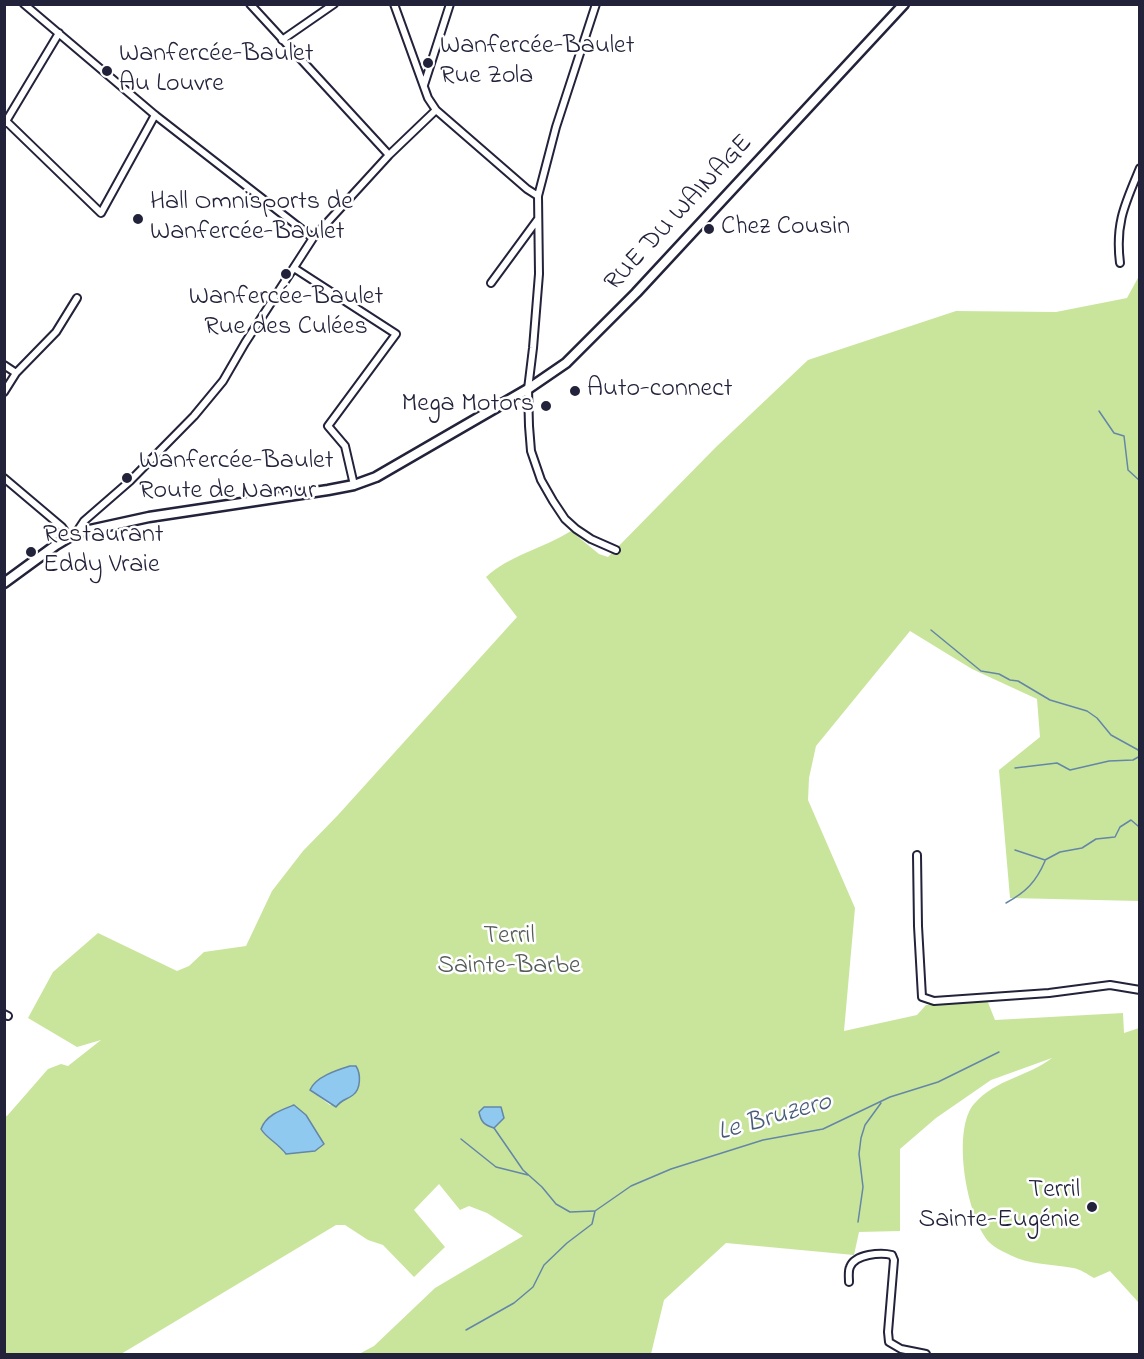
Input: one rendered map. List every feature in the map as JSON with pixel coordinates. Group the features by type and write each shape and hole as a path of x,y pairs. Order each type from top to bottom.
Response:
{"main road":[{"name":"RUE DU WAINAGE","path":"73,535 149,517 354,485 376,477 528,389 566,363 636,293 904,4"},
{"path":"4,583 73,535"}],"street":[{"path":"24,4 156,115 313,238"},
{"path":"250,4 389,155"},
{"path":"282,40 334,4"},
{"path":"394,4 428,98 436,110 538,196"},
{"path":"424,86 450,4"},
{"path":"596,4 556,127 538,196 539,274 528,389 531,451 540,480 565,519 576,529 616,550"},
{"path":"59,33 5,123 101,213 156,115"},
{"path":"4,478 73,535 84,521 130,481 194,416 223,381 313,238 389,155 436,110"},
{"path":"1120,263 1118,245 1120,220 1140,168"},
{"path":"491,283 538,219"},
{"path":"294,267 396,334 328,426 345,446 354,485"},
{"path":"4,392 16,373 56,332 76,298"},
{"path":"4,365 16,373"},
{"path":"917,855 922,997 934,1001 1049,993 1110,985 1140,990"},
{"path":"849,1282 850,1267 857,1259 884,1254 892,1255 894,1260 889,1342 901,1350 926,1354"}],"green space":[{"name":"Terril Sainte-Barbe","path":"1139,276 1139,901 1010,898 999,770 1040,737 1037,699 972,669 910,631 816,746 809,778 808,800 855,908 844,1031 917,1015 926,1005 987,1000 995,1020 1123,1013 1124,1033 1139,1028 1139,1303 1110,1271 1094,1278 1076,1269 1025,1261 1000,1250 990,1243 975,1215 969,1196 963,1153 967,1116 983,1095 1052,1058 991,1080 936,1118 900,1149 900,1231 859,1232 854,1255 726,1243 664,1300 651,1354 359,1354 374,1346 435,1288 523,1236 487,1213 469,1206 460,1210 439,1184 414,1210 445,1247 414,1277 383,1245 368,1240 345,1225 336,1225 121,1354 5,1354 4,1115 7,1116 48,1069 61,1064 68,1066 101,1040 77,1047 28,1018 53,972 98,933 177,971 189,966 204,952 246,946 272,891 303,851 517,617 486,577 505,563 571,531 599,554 608,557 716,447 808,360 956,311 1056,312 1127,298","holes":["355,1066 359,1077 354,1095 330,1105 310,1090","274,1114 306,1115 324,1144 315,1151 285,1154 277,1143 261,1129 264,1122"]}],"water":[{"path":"350,1066 356,1066 358,1069 358,1089 336,1107 310,1090 321,1078"},
{"path":"294,1105 306,1115 324,1144 315,1151 286,1154 261,1129 270,1117"},
{"path":"484,1107 501,1107 504,1118 494,1128 485,1124 481,1118 479,1112"}],"waterway":[{"path":"1099,411 1114,433 1124,436 1128,470 1140,481"},
{"path":"931,630 981,671 999,674 1010,680 1018,681 1050,700 1087,711 1097,718 1111,735 1140,751"},
{"path":"1015,768 1057,763 1070,770 1109,761 1133,760 1140,756"},
{"path":"1015,850 1045,860 1060,852 1082,848 1096,839 1115,837 1120,827 1131,820 1138,826 1140,825"},
{"path":"1006,903 1030,886 1045,861"},
{"name":"Le Bruzero","path":"595,1211 631,1186 671,1169 763,1140 823,1129 890,1097 938,1082 999,1052"},
{"path":"858,1222 863,1187 859,1154 861,1138 865,1125 881,1103"},
{"path":"494,1128 523,1170 556,1204 570,1212 594,1211"},
{"path":"461,1139 496,1167 528,1175"},
{"path":"466,1330 514,1303 533,1287 544,1265 592,1224 595,1211"}],"place":[{"name":"Wanfercée-Baulet Rue Zola","path":"428,63"},
{"name":"Wanfercée-Baulet Au Louvre","path":"107,71"},
{"name":"Hall Omnisports de Wanfercée-Baulet","path":"138,219"},
{"name":"Chez Cousin","path":"709,229"},
{"name":"Wanfercée-Baulet Rue des Culées","path":"286,274"},
{"name":"Auto-connect","path":"575,391"},
{"name":"Mega Motors","path":"546,406"},
{"name":"Wanfercée-Baulet Route de Namur","path":"127,478"},
{"name":"Restaurant Eddy Vraie","path":"31,552"},
{"name":"Terril Sainte-Eugénie","path":"1092,1207"}]}
